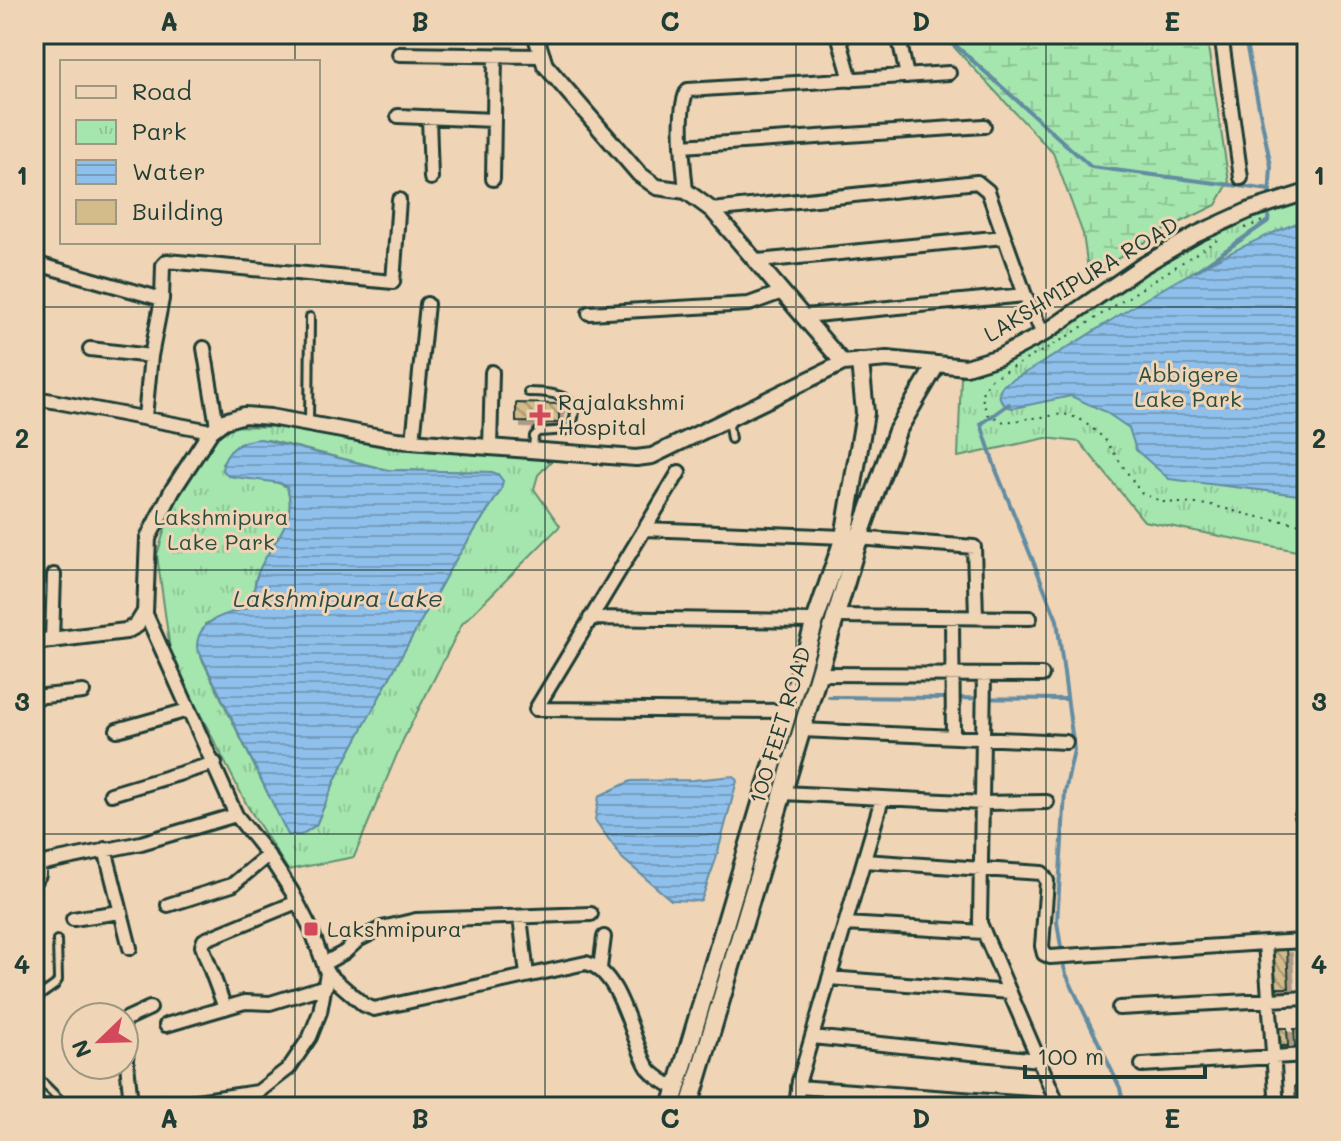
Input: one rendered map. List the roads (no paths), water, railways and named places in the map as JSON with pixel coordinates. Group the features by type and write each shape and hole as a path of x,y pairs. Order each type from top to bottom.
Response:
{"main road":[{"name":"100 FEET ROAD","path":"689,1107 836,616 852,537 865,413 860,362"},
{"name":"100 FEET ROAD","path":"671,1107 815,621 897,431 936,365"}],"street":[{"path":"535,34 552,73 639,174 657,187 686,191 712,210 843,363"},
{"path":"838,34 851,80"},
{"path":"898,34 907,76"},
{"path":"1221,34 1241,178"},
{"path":"399,54 543,56"},
{"path":"493,179 495,56"},
{"path":"686,191 682,146 683,98 688,90 949,73"},
{"path":"398,116 494,120"},
{"path":"429,117 431,178"},
{"path":"682,146 984,126"},
{"path":"712,210 977,182 988,191 1025,295 1043,334"},
{"name":"LAKSHMIPURA ROAD","path":"214,429 244,415 413,441 636,458 652,456 843,363 887,359 966,367 983,363 1043,334 1142,266 1197,234 1250,210 1307,192"},
{"path":"145,417 151,356 162,299 163,265 167,261 393,282 399,200"},
{"path":"758,261 1004,237"},
{"path":"34,263 162,299"},
{"path":"589,313 749,304 782,292"},
{"path":"804,316 1025,295"},
{"path":"413,441 427,304"},
{"path":"204,348 214,429 172,491 148,538 145,612 236,815 268,855 297,902 326,974 364,1005 374,1009 586,963 600,968"},
{"path":"90,349 151,356"},
{"path":"490,447 492,372"},
{"path":"47,400 214,429"},
{"path":"679,472 536,709 788,711"},
{"path":"645,529 852,537 974,547 976,617"},
{"path":"52,641 54,575"},
{"path":"34,642 126,631 137,625 145,612"},
{"path":"836,616 1030,618"},
{"path":"952,617 953,737"},
{"path":"590,618 815,621"},
{"path":"819,674 1042,675"},
{"path":"798,1087 1059,1106 980,923 984,675"},
{"path":"34,697 83,692"},
{"path":"117,730 188,710"},
{"path":"802,730 1066,742"},
{"path":"111,794 215,763"},
{"path":"783,793 983,803 1047,802"},
{"path":"796,1107 798,1087 882,799"},
{"path":"34,881 39,875 36,865 141,843 236,815"},
{"path":"105,849 130,948"},
{"path":"168,905 236,883 268,855"},
{"path":"864,861 1045,875 1042,946 1044,954 1050,957 1307,941"},
{"path":"225,1008 202,943 297,902"},
{"path":"73,919 120,912"},
{"path":"166,1025 245,1002 270,1003 326,974 370,934 416,920 591,914"},
{"path":"520,917 527,975"},
{"path":"845,924 984,932"},
{"path":"604,937 600,968 619,1000 648,1069 676,1089"},
{"path":"1265,943 1277,1107"},
{"path":"34,1107 190,1102 258,1092 289,1068 310,1037 320,1012 326,974"},
{"path":"829,978 1010,992"},
{"path":"1119,1008 1307,998"},
{"path":"140,1013 150,1008"},
{"path":"812,1037 1039,1060"},
{"path":"1142,1065 1307,1055"},
{"path":"129,1081 131,1103"}],"lane":[{"path":"309,424 310,317"},
{"path":"528,392 559,393 568,399 574,411 574,422 569,430 538,432 534,436 533,449"},
{"path":"731,439 729,426 734,416"},
{"path":"34,1000 58,980 57,940"},
{"path":"34,1074 65,1105"}],"water":[{"name":"Abbigere Lake Park","path":"1307,219 1307,496 1169,479 1136,450 1129,428 1104,411 1071,396 1014,408 1006,406 1001,400 1003,385 1157,292 1230,252"},
{"name":"Lakshmipura Lake","path":"261,439 388,470 492,472 503,481 501,490 451,567 397,664 337,776 316,825 301,835 288,835 197,647 198,638 207,624 250,604 258,573 286,522 290,500 287,487 280,483 228,476 222,469 227,456 236,447"},
{"path":"734,776 737,781 701,901 671,900 623,859 595,820 599,796 631,781"}],"waterway":[{"path":"943,34 1091,167 1270,190"},
{"path":"1244,34 1271,166 1269,201"},
{"path":"1196,271 1268,221 1269,210"},
{"path":"1009,404 981,424 996,470 1057,620 1074,750 1065,792 1057,922 1061,947"},
{"path":"829,697 1066,699"},
{"path":"1064,967 1120,1088 1124,1107"}],"place":[{"name":"Rajalakshmi Hospital","path":"540,415"},
{"name":"Lakshmipura","path":"311,929"}],"park label":[{"name":"Lakshmipura Lake Park","path":"221,530"}]}
